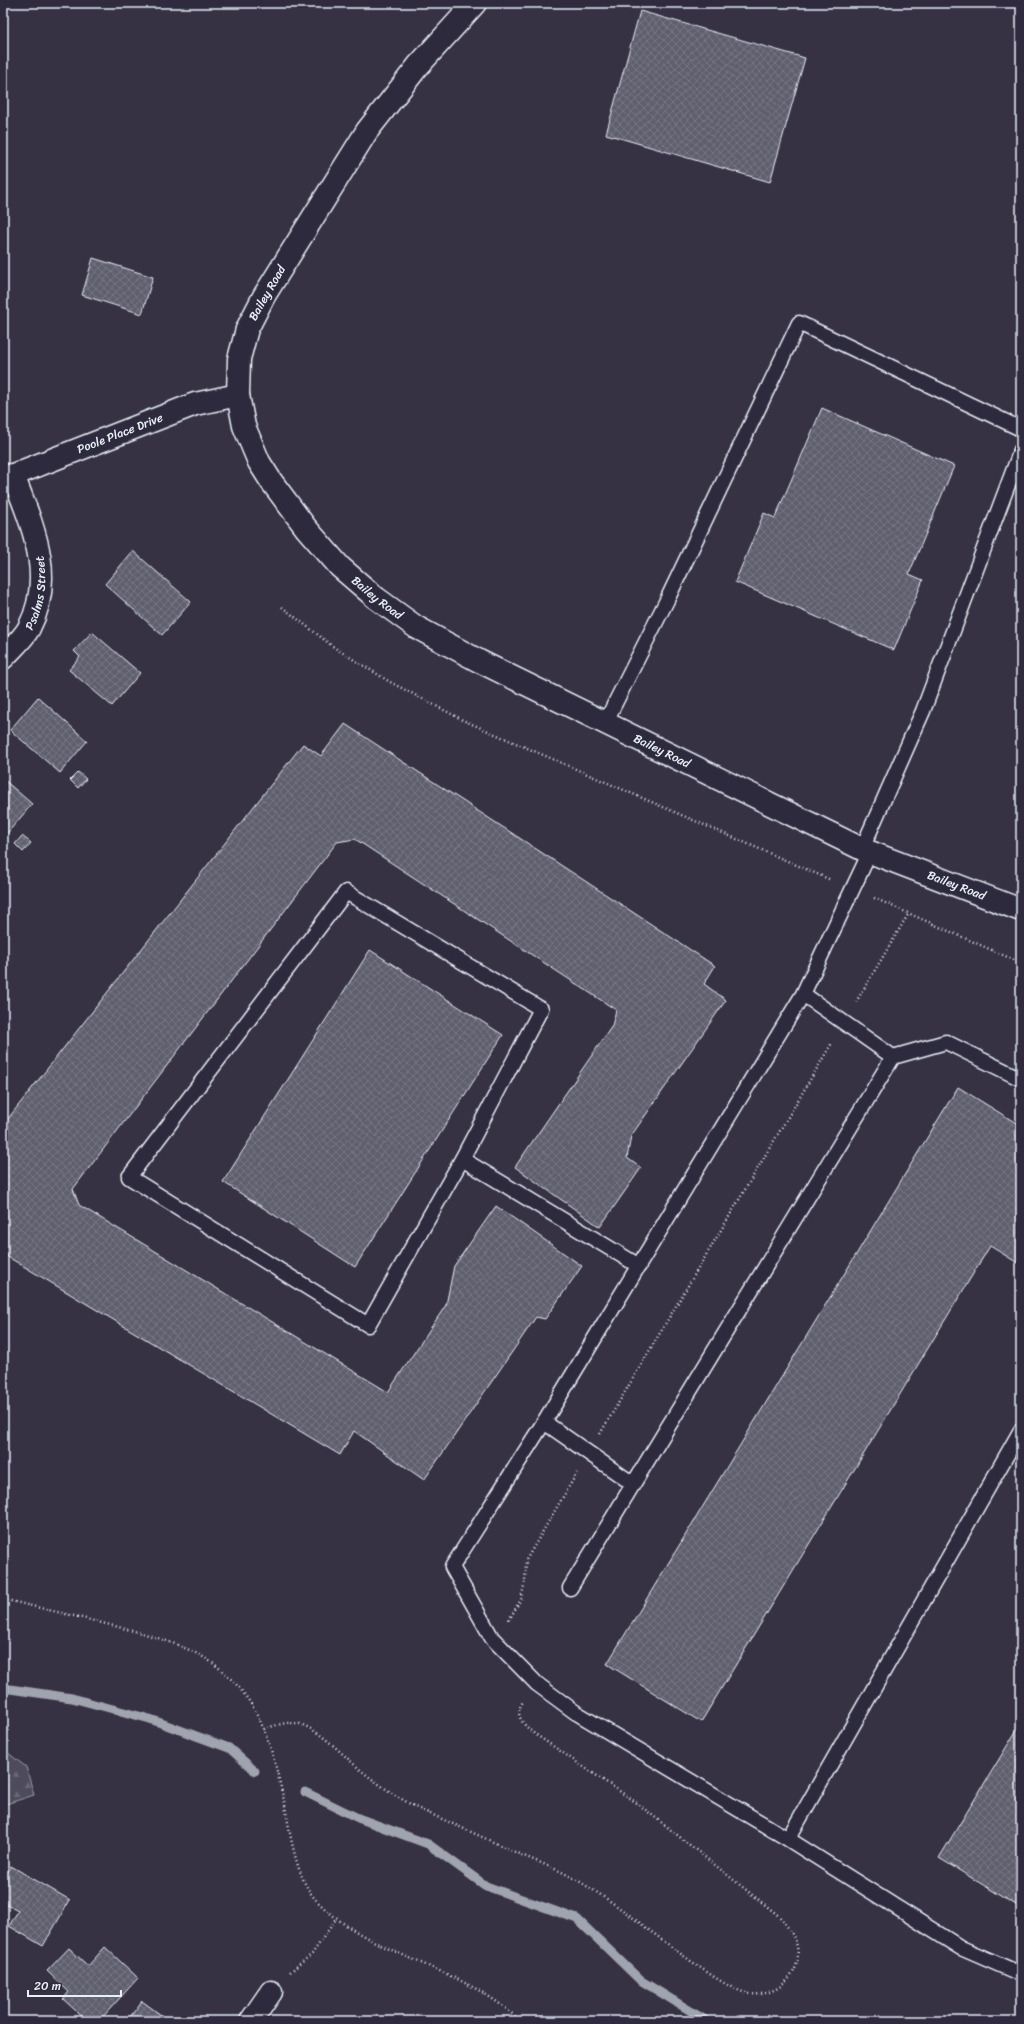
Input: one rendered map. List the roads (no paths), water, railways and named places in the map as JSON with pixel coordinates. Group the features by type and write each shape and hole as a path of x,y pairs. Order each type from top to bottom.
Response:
{"street":[{"name":"Bailey Road","path":"475,3 418,66 367,131 264,296 247,329 239,359 238,395 244,426 259,462 306,528 346,572 376,598 416,627 479,661 866,850 1021,910"},
{"name":"Poole Place Drive","path":"8,476 195,404 238,395"},
{"name":"Psalms Street","path":"3,658 28,629 40,596 39,551 33,527 8,476"},
{"path":"251,2021 271,1992"}],"lane":[{"path":"605,723 667,600 799,323 1021,429"},
{"path":"1021,450 923,711 866,850 804,994 544,1422 452,1567 492,1638 537,1684 576,1712 788,1839 961,1948 1021,1974"},
{"path":"346,892 541,1009 462,1159 368,1325 129,1177 346,892"},
{"path":"804,994 893,1057"},
{"path":"570,1588 893,1057 946,1042 1021,1079"},
{"path":"462,1159 639,1266"},
{"path":"544,1422 634,1484"},
{"path":"788,1839 1021,1430"}],"waterway":[{"path":"3,1688 72,1698 150,1719 229,1748 255,1771"},
{"path":"305,1792 358,1818 428,1844 486,1886 577,1919 640,1980 707,2021"}]}
